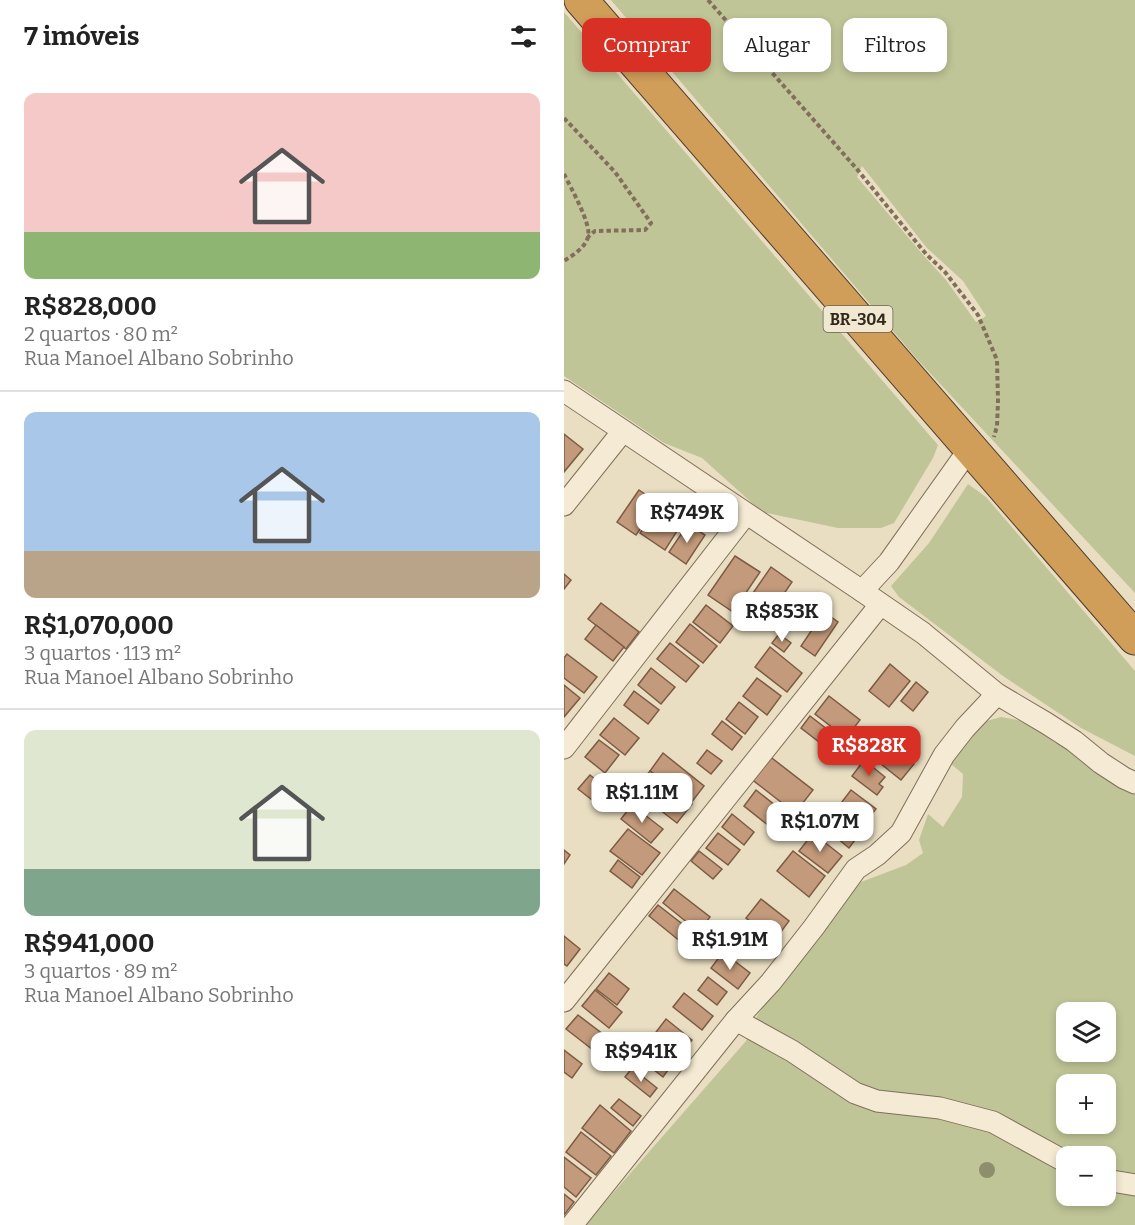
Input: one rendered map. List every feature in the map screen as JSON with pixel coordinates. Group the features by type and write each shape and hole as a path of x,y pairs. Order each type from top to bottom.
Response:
{"highway":[{"name":"BR-304","path":"580,0 1135,638"}],"street":[{"path":"564,392 923,633 997,694 1074,741 1101,763 1135,783"},
{"path":"564,505 622,431"},
{"path":"862,591 889,562 975,454"},
{"path":"564,748 746,514"},
{"path":"564,1001 880,605"},
{"path":"572,1225 736,1020 786,963 856,869 877,855 901,833 944,755 964,728 997,694"},
{"path":"736,1020 792,1051 855,1093 876,1101 940,1108 993,1122 1056,1157"},
{"path":"1116,1183 1135,1185"}],"path":[{"path":"708,0 856,168 920,247 945,272 978,315 997,360 998,401 997,426 991,446 975,454"},
{"path":"564,118 615,172 651,223 645,230 595,231 580,249 564,261"},
{"path":"564,174 588,226 588,237"}],"green space":[{"path":"611,0 1135,0 1135,593 916,358 672,72 711,72 711,18 626,18","holes":["862,166 927,248 963,281 986,316 976,322 946,280 857,177"]},
{"path":"564,12 582,33 582,72 616,72 938,445 933,458 894,523 881,528 838,528 762,512 702,458 664,443 564,376"},
{"path":"968,484 986,497 1135,671 1135,756 1081,728 1003,676 899,597 891,586 929,543"},
{"path":"1001,717 1023,721 1055,743 1075,750 1135,779 1135,1225 585,1225 746,1041 758,1014 833,912 861,882 906,865 923,853 919,840 928,814 943,827 962,797 963,774 951,764 983,722"}],"building":[{"path":"564,434 583,449 564,472"},
{"path":"639,490 658,503 636,535 617,522"},
{"path":"660,504 684,520 665,550 640,533"},
{"path":"688,524 705,535 686,564 669,552"},
{"path":"735,556 760,572 733,612 708,595"},
{"path":"771,567 792,582 764,623 742,609"},
{"path":"564,574 571,580 564,589"},
{"path":"601,603 639,632 626,649 588,619"},
{"path":"706,605 733,626 720,643 693,622"},
{"path":"824,612 838,622 815,656 801,646"},
{"path":"690,624 717,646 703,663 676,642"},
{"path":"596,625 624,647 613,661 585,639"},
{"path":"779,634 791,643 784,652 772,643"},
{"path":"670,643 699,666 686,682 657,659"},
{"path":"770,647 802,673 787,692 755,667"},
{"path":"567,654 597,677 584,693 564,678 564,658"},
{"path":"890,664 910,681 889,707 869,691"},
{"path":"651,668 675,687 661,704 638,685"},
{"path":"757,678 781,696 767,715 743,696"},
{"path":"916,682 928,692 913,711 901,701"},
{"path":"564,685 580,698 564,717"},
{"path":"634,691 659,710 648,724 624,705"},
{"path":"829,696 860,720 846,738 815,714"},
{"path":"739,702 758,717 745,734 726,719"},
{"path":"810,716 841,740 832,752 801,728"},
{"path":"614,718 639,738 625,755 600,735"},
{"path":"722,721 742,737 732,750 712,734"},
{"path":"599,740 619,755 605,773 585,757"},
{"path":"883,741 914,764 901,780 871,756"},
{"path":"707,750 722,761 711,774 697,763"},
{"path":"663,753 704,786 691,803 650,771"},
{"path":"768,755 813,790 795,813 750,778"},
{"path":"864,760 885,777 879,784 883,787 877,795 852,776"},
{"path":"650,771 692,804 677,823 634,790"},
{"path":"590,775 612,793 601,807 578,789"},
{"path":"756,790 781,810 769,826 744,806"},
{"path":"851,790 876,809 863,826 838,807"},
{"path":"632,805 663,829 651,843 621,819"},
{"path":"833,808 862,831 849,848 820,824"},
{"path":"732,814 754,832 744,845 722,827"},
{"path":"628,829 660,853 642,875 610,851"},
{"path":"718,833 740,850 728,865 706,848"},
{"path":"813,833 842,856 828,873 799,851"},
{"path":"564,850 570,855 564,864"},
{"path":"699,851 722,869 713,879 691,861"},
{"path":"793,851 825,876 809,897 777,871"},
{"path":"618,860 640,877 632,888 610,871"},
{"path":"674,889 710,917 699,932 663,903"},
{"path":"761,899 789,921 775,940 746,918"},
{"path":"658,905 695,934 686,946 649,916"},
{"path":"564,936 580,949 567,966 564,964"},
{"path":"723,952 750,973 738,989 711,968"},
{"path":"609,973 629,989 617,1005 596,989"},
{"path":"708,977 727,992 717,1005 698,990"},
{"path":"595,990 622,1012 609,1028 582,1006"},
{"path":"684,993 713,1016 702,1030 673,1007"},
{"path":"578,1015 604,1035 593,1050 566,1029"},
{"path":"666,1019 692,1040 682,1052 656,1032"},
{"path":"638,1040 671,1066 663,1077 630,1051"},
{"path":"564,1050 582,1064 572,1078 564,1072"},
{"path":"632,1068 657,1088 650,1097 625,1077"},
{"path":"619,1099 641,1116 633,1126 611,1108"},
{"path":"600,1105 631,1131 614,1153 582,1128"},
{"path":"581,1132 611,1156 596,1175 566,1152"},
{"path":"564,1157 591,1178 576,1197 564,1187"},
{"path":"564,1194 574,1202 564,1215"}]}
